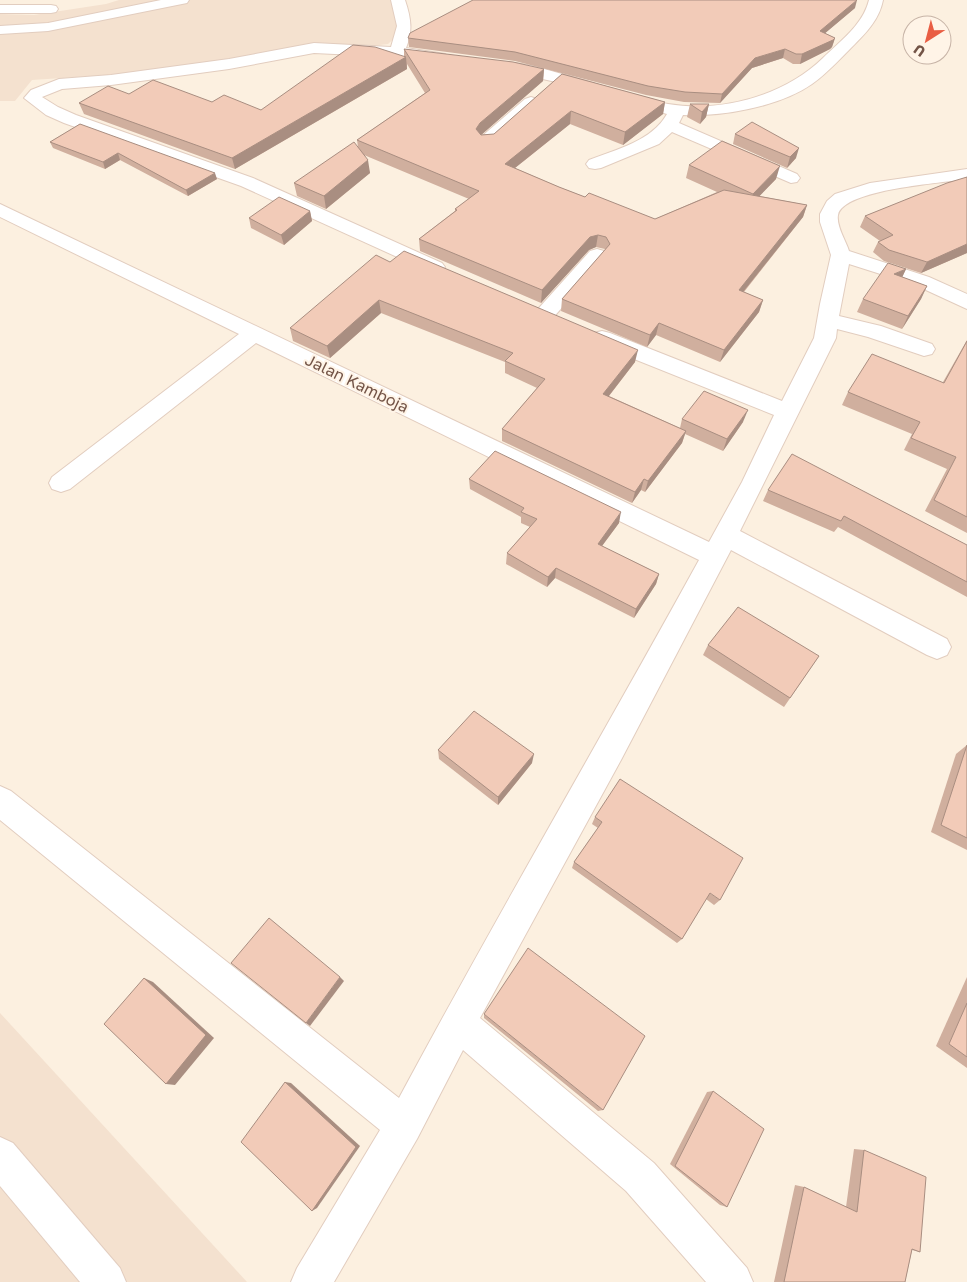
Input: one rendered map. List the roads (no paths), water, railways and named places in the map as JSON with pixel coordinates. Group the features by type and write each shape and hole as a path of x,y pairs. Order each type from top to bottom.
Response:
{"street":[{"path":"0,30 48,27 182,0"},
{"path":"397,52 405,32 405,24 398,0"},
{"path":"595,164 653,140 673,117 695,111 737,106 780,95 795,89 828,63 863,25 875,3 858,2"},
{"path":"0,8 17,10 67,8"},
{"path":"451,274 381,254 247,182 52,112 32,98 37,93 59,84 112,80 229,64 314,48 397,52 455,59"},
{"path":"491,64 558,78 639,102 673,117 791,178"},
{"path":"487,141 558,78"},
{"path":"311,1282 404,1126 458,1023 610,750 754,482 780,448 788,412 825,338 841,255 829,214 834,205 842,198 870,188 967,174"},
{"name":"Jalan Kamboja","path":"0,210 254,333 282,337 936,647"},
{"path":"546,314 597,255"},
{"path":"841,255 922,281 967,302"},
{"path":"828,320 874,331 924,349"},
{"path":"62,482 254,333"},
{"path":"590,333 657,362 788,412"},
{"path":"0,801 404,1126"},
{"path":"458,1023 640,1177 733,1282"},
{"path":"0,1156 106,1282"}]}
